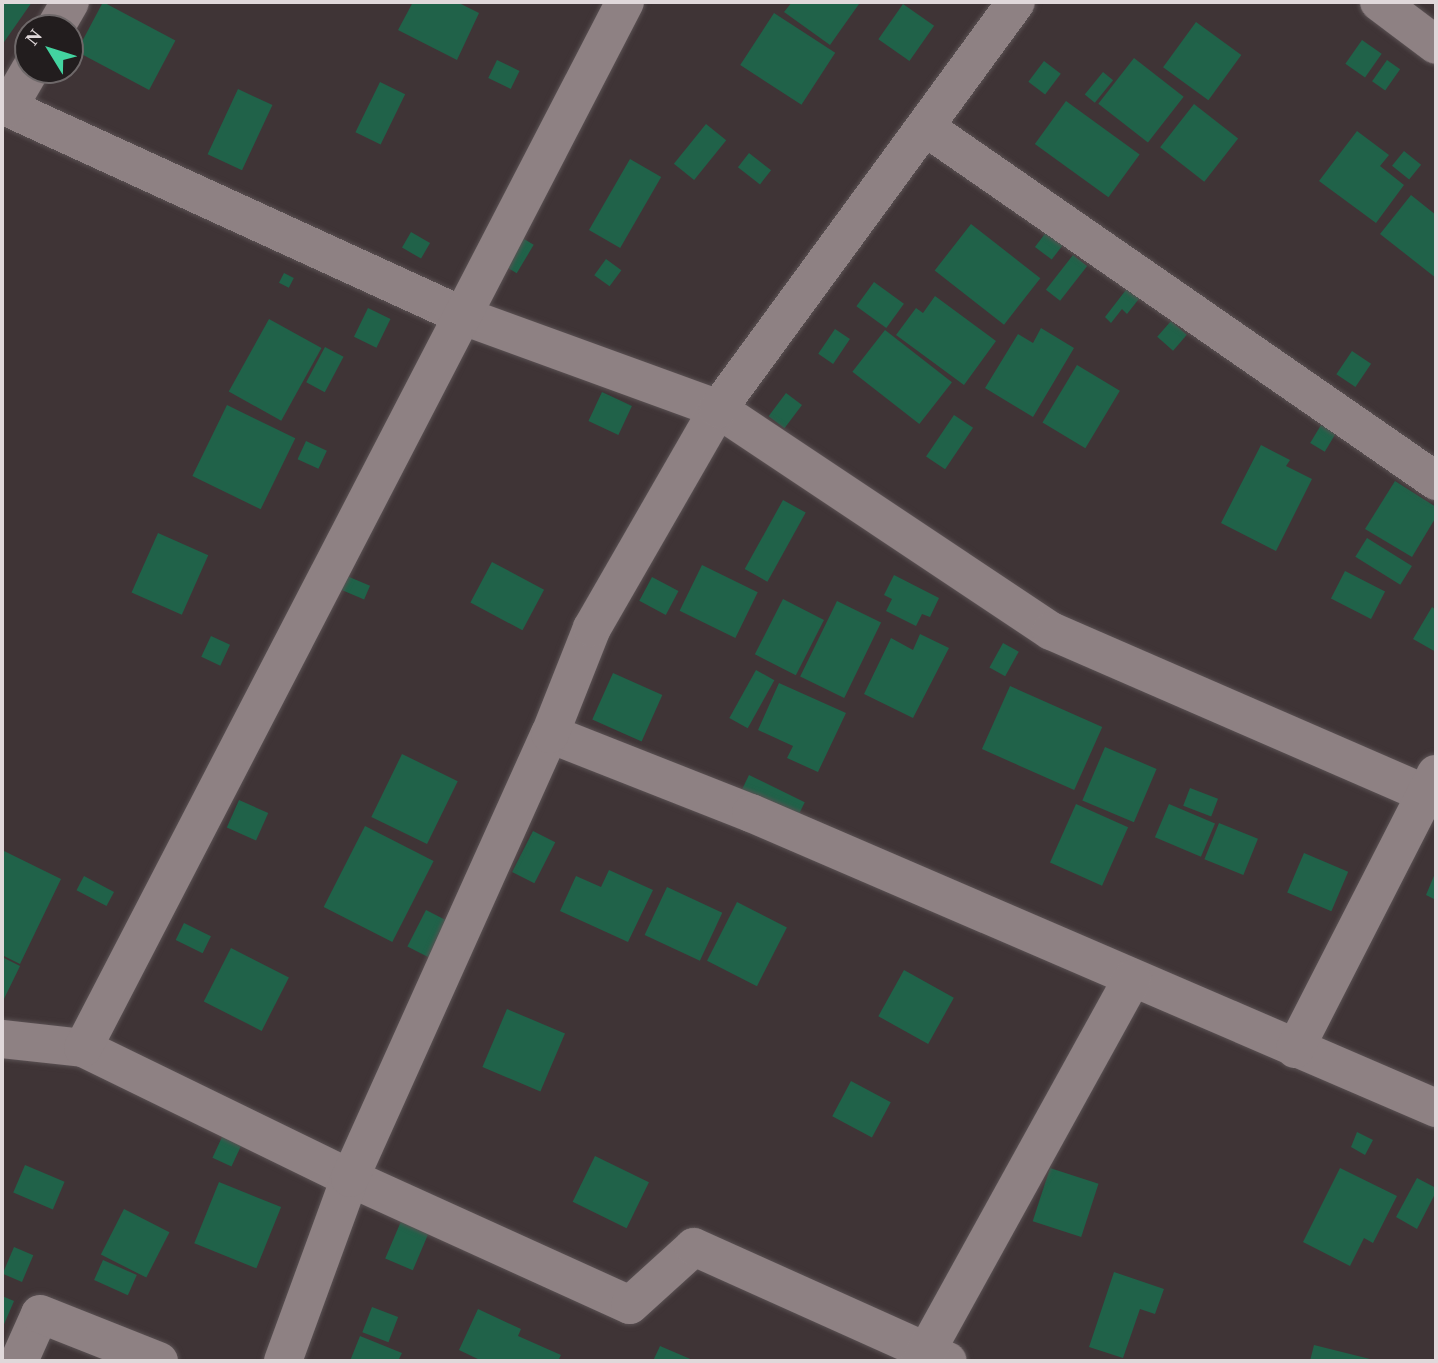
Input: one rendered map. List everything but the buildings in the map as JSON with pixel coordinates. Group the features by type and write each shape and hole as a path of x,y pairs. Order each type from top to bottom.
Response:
{"street":[{"path":"83,1048 625,2"},
{"path":"283,1361 350,1178 550,734 592,628 718,409 1016,2"},
{"path":"1379,2 1436,45"},
{"path":"20,84 5,106 463,316 718,409 1051,631 1431,784 1295,1049"},
{"path":"925,127 1436,481"},
{"path":"550,734 751,813 1436,1108"},
{"path":"2,1039 83,1048 350,1178 630,1305 694,1247 931,1358 1132,978"},
{"path":"19,1361 40,1314 159,1361"}]}
